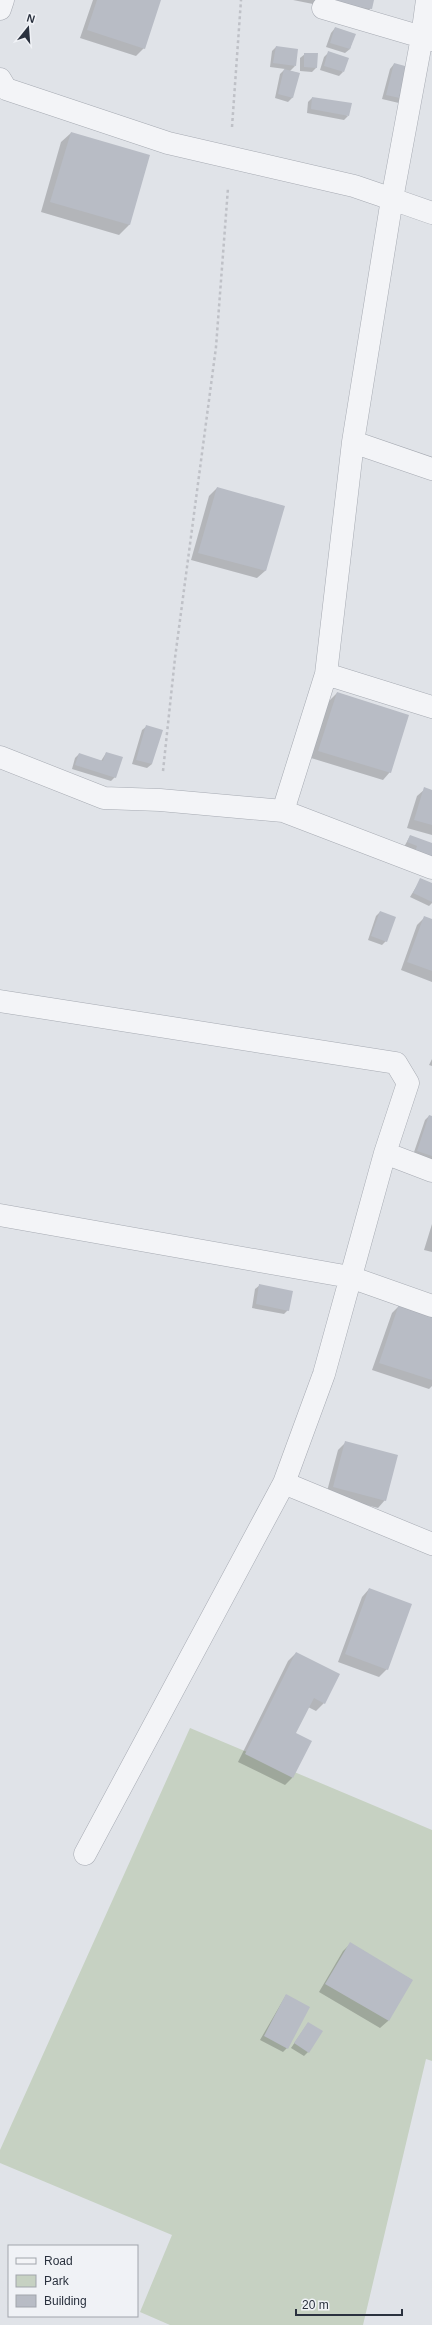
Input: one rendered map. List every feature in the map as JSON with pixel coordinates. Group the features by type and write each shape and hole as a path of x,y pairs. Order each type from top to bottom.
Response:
{"street":[{"path":"0,9 3,0"},
{"path":"283,811 326,674 353,442 392,199 427,38 427,0"},
{"path":"323,8 427,38"},
{"path":"0,79 6,89 168,143 354,186 432,213"},
{"path":"353,442 432,470"},
{"path":"326,674 432,707"},
{"path":"0,757 104,798 160,800 283,811 432,868"},
{"path":"0,1001 396,1063 408,1083 385,1153 324,1374 284,1483 85,1854"},
{"path":"385,1153 432,1170"},
{"path":"0,1215 350,1277 432,1306"},
{"path":"284,1483 432,1544"}],"path":[{"path":"160,800 175,658 216,347 240,0"}],"green space":[{"path":"190,1728 432,1830 432,2061 426,2059 363,2325 170,2325 140,2312 172,2235 0,2163 0,2150"}],"building":[{"path":"97,0 161,0 145,49 87,30"},
{"path":"330,0 374,0 372,9 329,3"},
{"path":"335,27 356,34 350,49 330,43"},
{"path":"276,46 298,49 296,66 273,63"},
{"path":"328,51 349,58 344,72 324,66"},
{"path":"304,53 318,53 317,68 304,67"},
{"path":"394,63 416,69 409,100 386,95"},
{"path":"284,69 300,73 293,98 278,94"},
{"path":"312,97 352,103 349,116 311,109"},
{"path":"71,132 150,155 130,225 50,202"},
{"path":"217,487 285,506 266,571 198,553"},
{"path":"337,692 409,715 391,773 318,751"},
{"path":"146,725 163,730 152,764 136,760"},
{"path":"106,752 123,757 116,778 75,765 79,753 103,761"},
{"path":"424,787 432,790 432,825 414,820"},
{"path":"410,835 432,843 432,858 415,852 417,846 407,842"},
{"path":"420,878 432,883 432,902 413,893"},
{"path":"380,911 396,917 387,942 371,936"},
{"path":"424,916 432,919 432,971 407,962"},
{"path":"429,1115 432,1116 432,1156 417,1151"},
{"path":"259,1284 293,1291 289,1311 256,1304"},
{"path":"399,1304 432,1315 432,1380 379,1363"},
{"path":"345,1441 398,1455 386,1501 333,1487"},
{"path":"369,1588 412,1604 388,1670 345,1654"},
{"path":"296,1652 340,1674 325,1704 314,1698 296,1733 312,1741 293,1778 245,1754"},
{"path":"350,1942 413,1980 389,2021 325,1984"},
{"path":"286,1994 310,2007 288,2049 264,2036"},
{"path":"308,2022 323,2031 309,2053 294,2043"}]}
